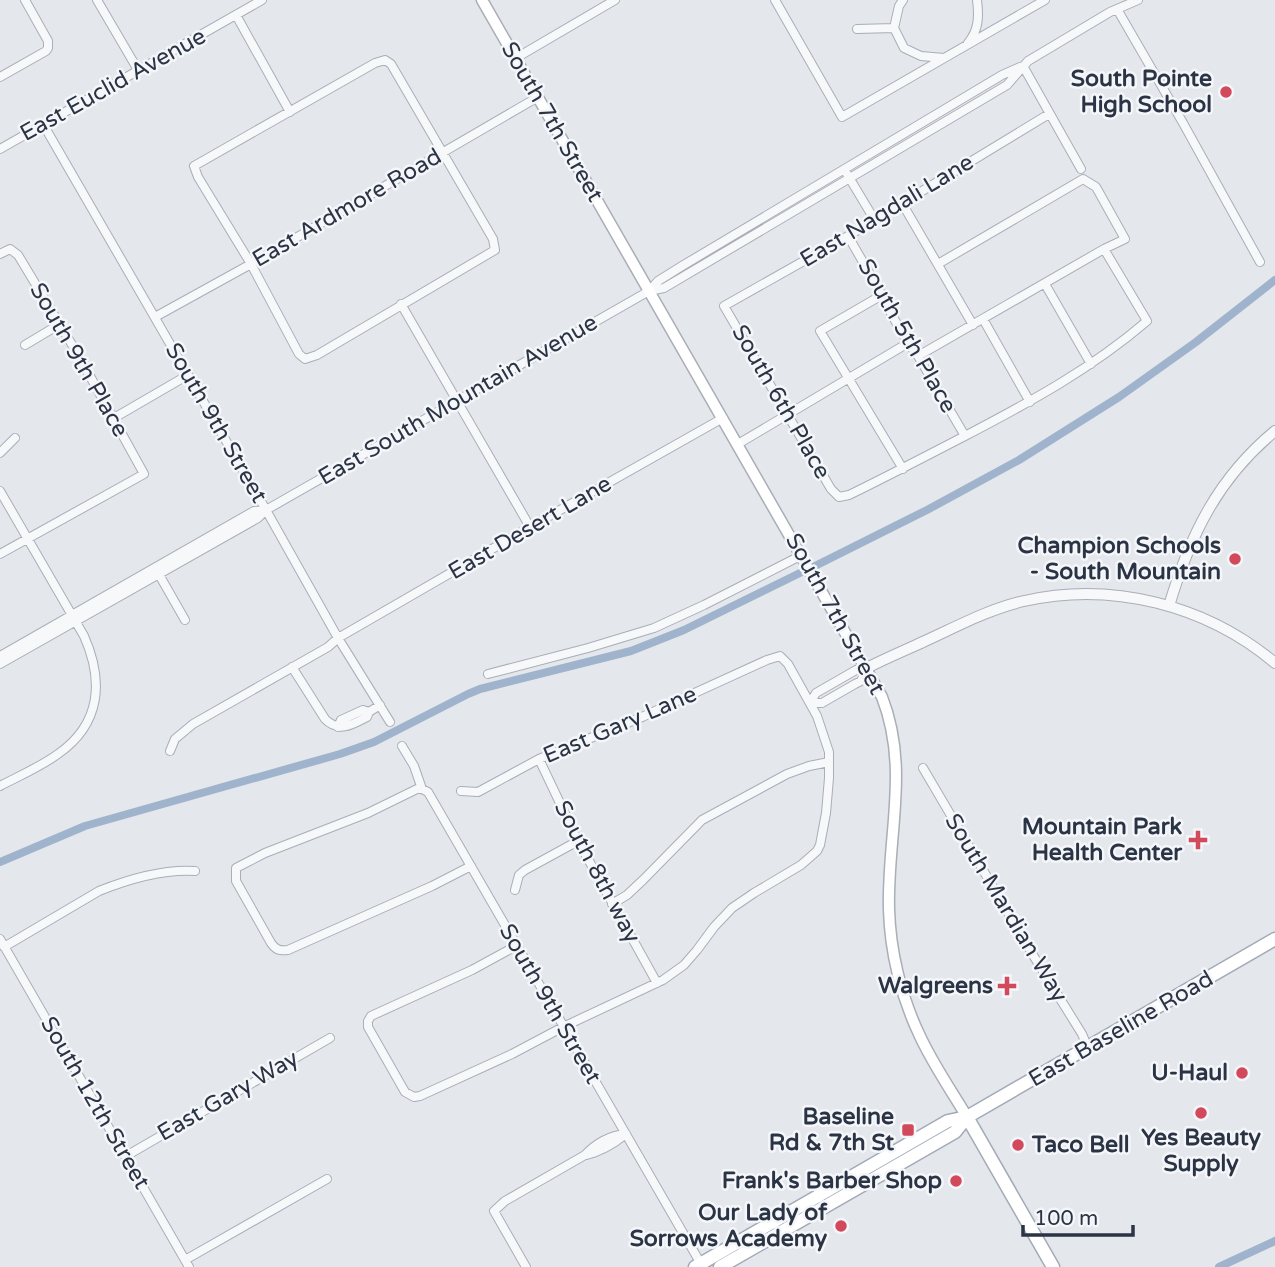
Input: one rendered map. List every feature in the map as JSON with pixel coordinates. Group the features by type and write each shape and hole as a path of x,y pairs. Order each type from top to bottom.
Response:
{"main road":[{"name":"South 7th Street","path":"482,0 877,686 889,713 896,750 896,799 889,908 898,972 905,997 919,1034 1053,1267"},
{"name":"East Baseline Road","path":"720,1267 948,1121 967,1118 1275,939"},
{"name":"East Baseline Road","path":"699,1266 830,1197"}],"street":[{"path":"0,77 46,51 49,44 25,0"},
{"path":"97,0 138,70"},
{"name":"East Euclid Avenue","path":"0,149 262,0"},
{"path":"516,58 615,0"},
{"path":"775,0 842,117 1045,0"},
{"path":"903,0 894,28 904,48 921,56 946,58"},
{"path":"966,46 976,30 979,16 977,0"},
{"name":"East South Mountain Avenue","path":"0,664 157,571 258,518 266,510 456,400 649,291 664,288 847,174 1007,85 1028,61 1110,12 1138,0"},
{"path":"1117,9 1260,262"},
{"path":"236,15 290,113"},
{"path":"857,29 894,28"},
{"path":"385,60 391,64 493,239 495,250 317,355 305,359 299,354 194,166 290,113 375,63 385,60"},
{"path":"1023,66 1081,169"},
{"name":"East Ardmore Road","path":"155,317 538,97"},
{"name":"East Nagdali Lane","path":"724,306 848,236 1049,114"},
{"name":"South 9th Street","path":"43,124 338,638 390,722"},
{"path":"847,174 874,219"},
{"path":"918,356 1125,239 1096,187 1083,179 938,264"},
{"path":"902,203 973,325"},
{"name":"South 5th Place","path":"848,236 908,343 965,436"},
{"name":"South 9th Place","path":"0,254 10,249 18,255 144,474 27,539"},
{"path":"883,295 820,331 903,468 1030,402 1091,365 1147,321 1104,249"},
{"path":"1045,284 1091,365"},
{"path":"401,304 530,527"},
{"name":"South 6th Place","path":"724,306 831,489 839,497 849,495 903,468"},
{"path":"982,320 1030,402"},
{"path":"25,345 60,324"},
{"path":"738,444 908,343"},
{"path":"114,418 188,375"},
{"name":"East Desert Lane","path":"170,751 175,739 193,724 530,527 723,418"},
{"path":"1169,606 1186,554 1206,511 1238,466 1275,431"},
{"path":"0,453 15,438"},
{"path":"0,491 92,654 97,689 94,706 75,740 58,754 0,786"},
{"path":"0,554 27,539"},
{"path":"488,674 654,628 802,555"},
{"path":"157,571 185,620"},
{"path":"810,703 816,693 856,670 867,668 977,617 1024,601 1071,594 1134,597 1169,606 1227,630 1254,646 1275,663"},
{"name":"East South Mountain Avenue","path":"0,656 73,619"},
{"name":"East Gary Lane","path":"461,791 478,792 539,759 642,718 779,656 788,664 810,703"},
{"path":"292,667 330,724 346,727 354,719 367,718 369,712 380,705"},
{"path":"810,703 822,703 861,681 867,668"},
{"path":"829,685 835,695"},
{"path":"516,946 472,970 371,1016 368,1027 405,1092 414,1097 420,1096 657,983 684,965 732,908 817,852 826,813 829,762 822,729 810,703"},
{"name":"South 9th Street","path":"402,746 414,766 422,789 428,792 471,866 699,1266"},
{"name":"South 8th way","path":"539,759 578,841 657,983"},
{"path":"612,904 627,895 702,820 786,774 829,762"},
{"name":"South Mardian Way","path":"923,768 1088,1048"},
{"path":"422,789 265,853 236,869 236,881 271,943 280,951 288,950 413,895 471,866"},
{"path":"515,890 519,875 578,841"},
{"path":"2,943 115,885 174,870 195,871"},
{"name":"South 12th Street","path":"2,943 187,1264"},
{"name":"East Gary Way","path":"125,1156 330,1038"},
{"path":"526,1267 494,1211 505,1201 585,1155 615,1134 626,1134"},
{"path":"187,1264 327,1179"}],"waterway":[{"path":"813,567 1019,460 1119,397 1196,342 1275,280"},
{"path":"0,862 85,826 374,742 480,689 631,651 684,630 804,571"},
{"path":"1219,1267 1275,1241"}],"place":[{"name":"South Pointe High School","path":"1226,92"},
{"name":"Champion Schools - South Mountain","path":"1235,559"},
{"name":"Mountain Park Health Center","path":"1198,840"},
{"name":"Walgreens","path":"1007,986"},
{"name":"U-Haul","path":"1242,1073"},
{"name":"Yes Beauty Supply","path":"1201,1113"},
{"name":"Baseline Rd & 7th St","path":"908,1130"},
{"name":"Taco Bell","path":"1018,1145"},
{"name":"Frank's Barber Shop","path":"956,1181"},
{"name":"Our Lady of Sorrows Academy","path":"841,1226"}]}
